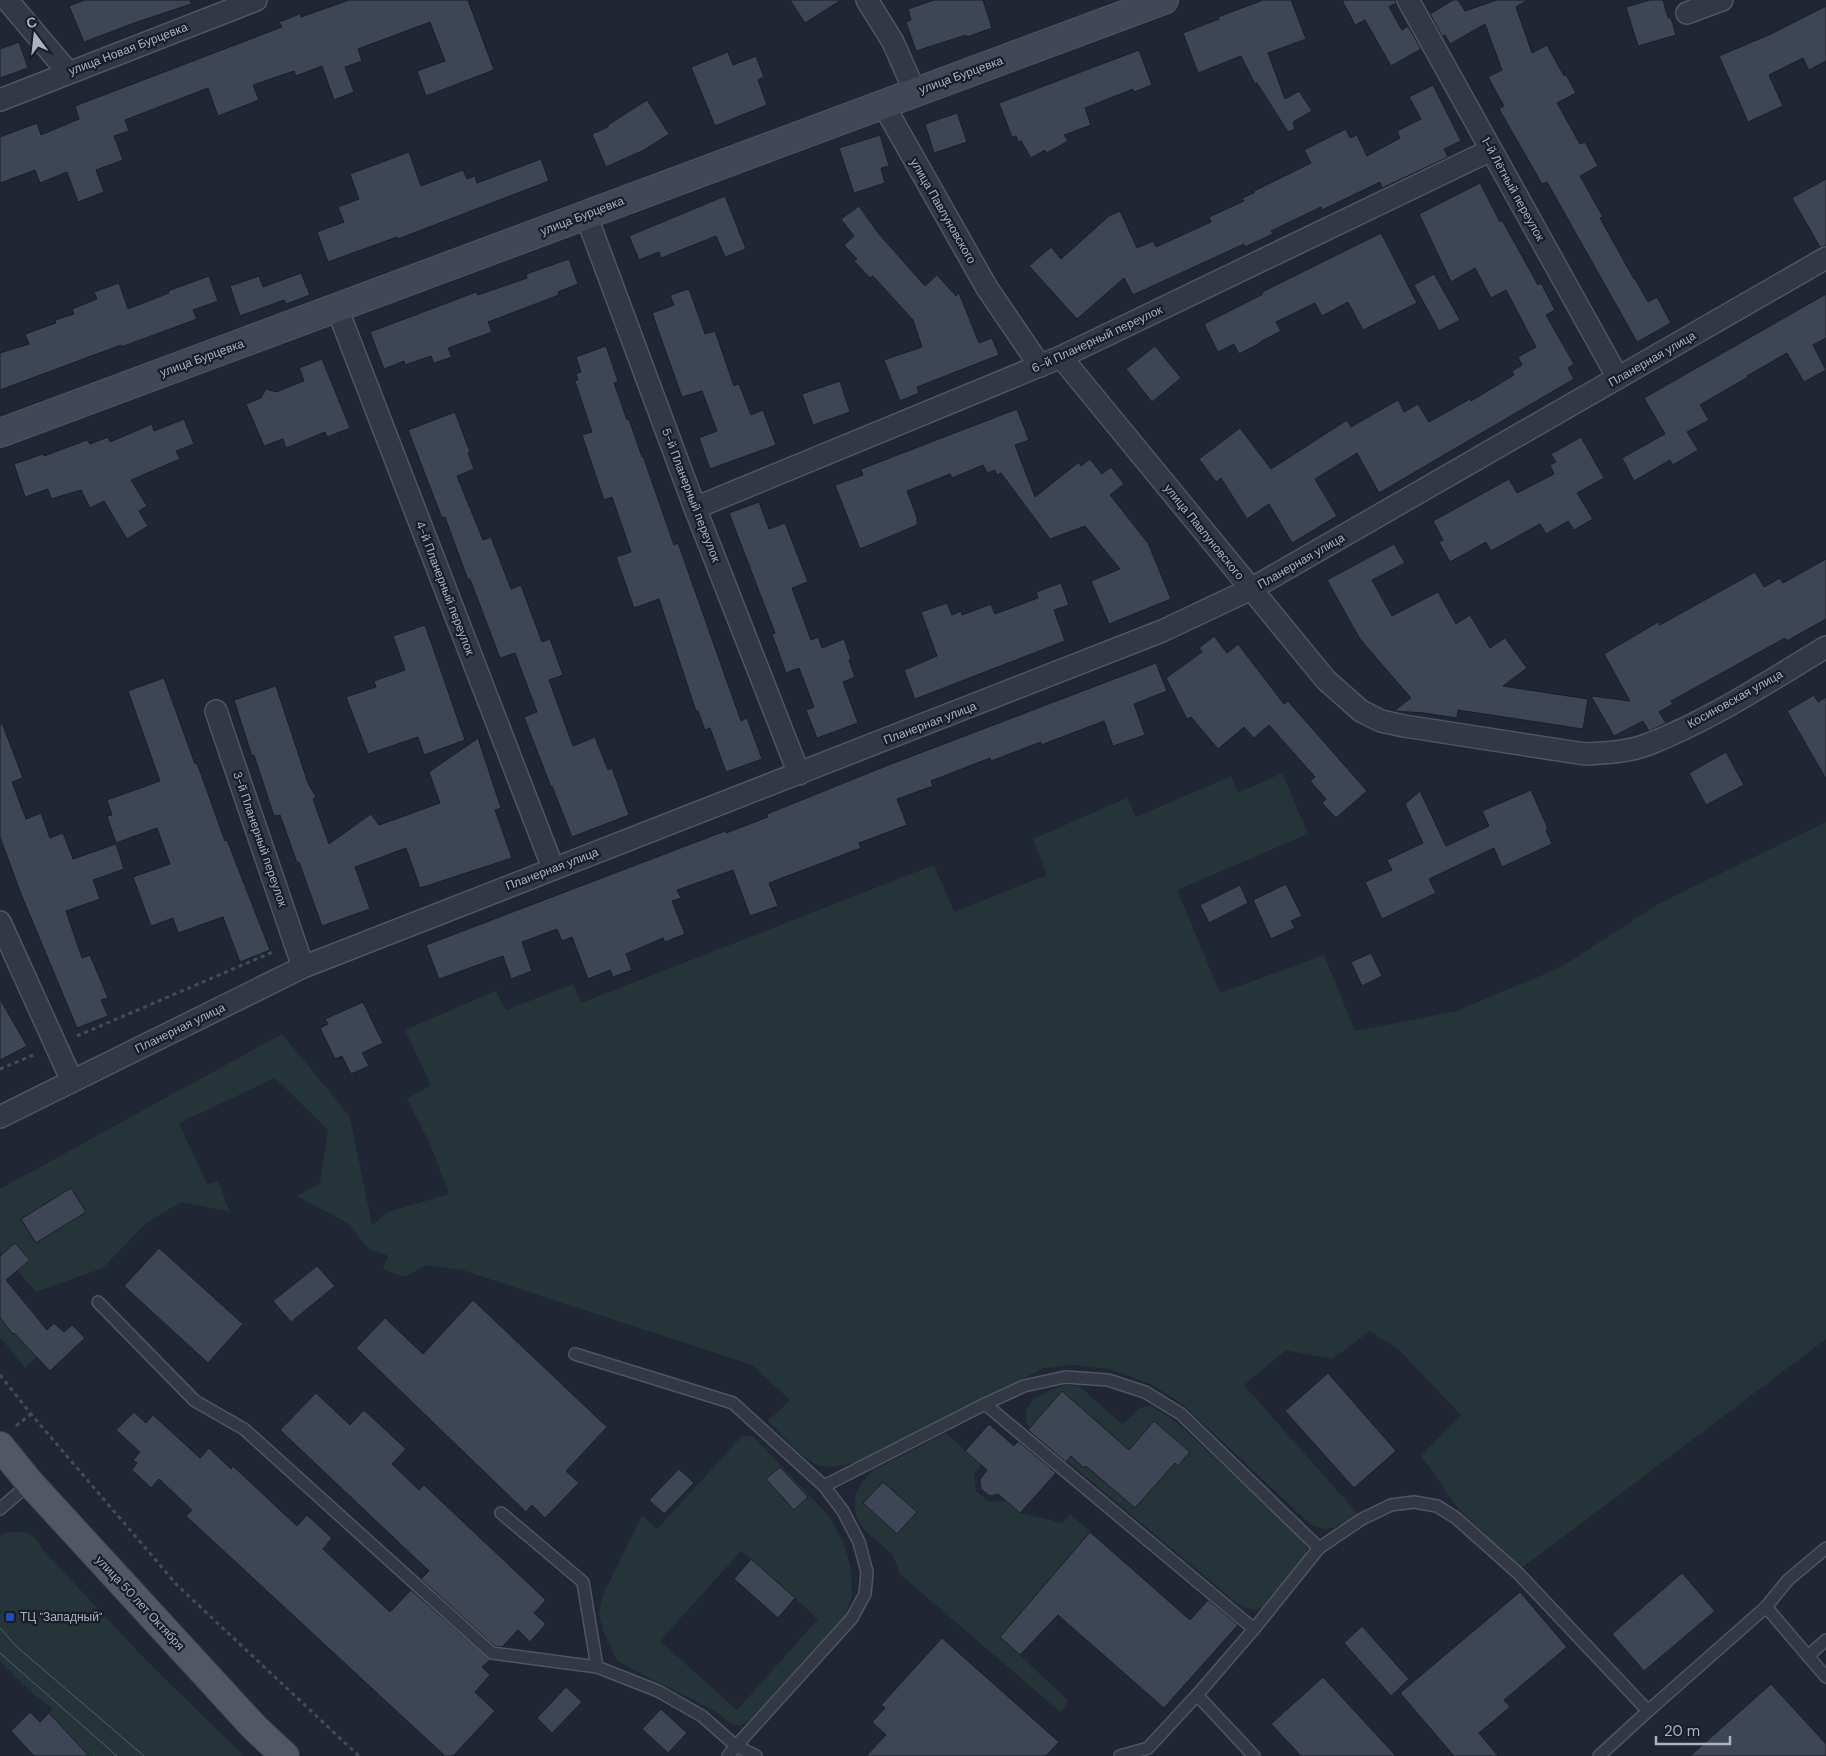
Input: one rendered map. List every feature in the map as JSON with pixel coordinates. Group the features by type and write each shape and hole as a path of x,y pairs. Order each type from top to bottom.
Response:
{"main road":[{"name":"улица 50 лет Октября","path":"0,1446 30,1483 255,1728 286,1756"}],"street":[{"path":"7,0 68,72"},
{"name":"улица Новая Бурцевка","path":"0,100 256,0"},
{"path":"867,0 893,42 915,92"},
{"name":"улица Бурцевка","path":"0,433 1164,0"},
{"name":"1-й Лётный переулок","path":"1408,0 1618,378"},
{"path":"1687,13 1722,0"},
{"name":"улица Павлуновского","path":"883,104 987,288 1040,366"},
{"name":"6-й Планерный переулок","path":"695,508 1061,357 1491,150"},
{"name":"5-й Планерный переулок","path":"586,215 695,508 799,774"},
{"name":"Планерная улица","path":"0,1117 304,967 1162,631 1251,589 1826,258"},
{"name":"4-й Планерный переулок","path":"337,308 553,868"},
{"name":"улица Павлуновского","path":"1061,357 1326,680 1360,711 1381,720 1404,726 1585,754 1613,753"},
{"name":"Косиновская улица","path":"1613,753 1648,745 1711,715 1826,646"},
{"name":"3-й Планерный переулок","path":"216,711 304,967"},
{"path":"0,922 72,1081"}],"lane":[{"path":"98,1302 195,1401 244,1429 492,1653 597,1667 666,1695 702,1716 736,1746 756,1756"},
{"path":"576,1354 733,1403 824,1486 843,1511 859,1542 867,1572 865,1594 852,1618 728,1756"},
{"path":"824,1486 1024,1386 1065,1377 1108,1380 1145,1392 1181,1414 1320,1548"},
{"path":"985,1404 1254,1629"},
{"path":"0,1509 30,1483"},
{"path":"1120,1756 1148,1748 1198,1695 1320,1548 1362,1519 1391,1505 1414,1502 1437,1506 1456,1518 1519,1574 1648,1711"},
{"path":"501,1513 583,1582 597,1667"},
{"path":"1599,1756 1766,1607 1788,1580 1826,1548"},
{"path":"1766,1607 1826,1677"},
{"path":"1808,1656 1826,1640"},
{"path":"1198,1695 1254,1756"}],"path":[{"path":"0,1069 295,943"},
{"path":"0,1375 177,1585 359,1756"}],"shaded area":[{"path":"1282,773 1308,834 1177,890 1220,993 1324,955 1355,1031 1457,1011 1561,967 1660,903 1826,822 1826,1339 1520,1569 1458,1508 1421,1456 1461,1415 1399,1350 1370,1331 1332,1359 1286,1350 1244,1385 1358,1514 1336,1527 1325,1529 1311,1525 1187,1408 1153,1385 1109,1369 1075,1365 1044,1368 856,1462 825,1467 815,1464 801,1454 768,1421 790,1400 752,1365 462,1270 426,1265 405,1277 383,1269 388,1256 368,1248 349,1224 297,1196 320,1183 328,1130 275,1078 179,1123 207,1184 218,1181 230,1212 181,1202 145,1224 103,1268 36,1292 0,1251 0,1189 282,1034 350,1117 372,1225 388,1212 449,1194 431,1146 407,1099 431,1085 405,1030 496,991 506,1010 573,984 581,1003 934,865 954,912 1047,875 1033,839 1127,798 1136,817 1231,776 1238,793"},
{"path":"0,1318 13,1333 21,1327 37,1356 25,1368 0,1337"},
{"path":"1066,1385 1079,1386 1122,1424 1140,1408 1151,1406 1175,1421 1299,1535 1307,1549 1306,1558 1267,1605 1260,1609 1253,1609 1238,1604 1030,1430 1026,1421 1026,1412 1029,1405 1041,1395"},
{"path":"946,1433 981,1465 974,1475 976,1491 989,1502 1006,1501 1020,1513 1063,1523 1070,1514 1091,1532 1000,1637 1069,1701 1060,1712 900,1574 893,1556 865,1531 857,1519 854,1503 858,1489 874,1470"},
{"path":"742,1436 753,1436 829,1516 843,1542 851,1568 852,1595 846,1616 751,1719 740,1726 730,1723 715,1711 626,1666 616,1659 603,1631 599,1613 602,1597 642,1516 657,1529","holes":["741,1551 818,1619 737,1710 660,1641"]},
{"path":"8,1532 31,1534 45,1552 143,1657 244,1756 89,1756 49,1713 53,1709 30,1691 0,1661 0,1536"}],"building":[{"path":"85,0 190,0 191,4 84,42 69,6"},
{"path":"349,0 468,0 494,70 426,96 417,71 445,61 430,22 358,49 362,61 345,67 354,92 334,100 322,66 296,76 294,71 253,85 259,100 218,116 208,88 125,120 129,131 114,136 123,160 96,170 104,192 78,202 67,172 40,183 35,170 0,183 0,137 37,123 41,135 79,119 75,106 282,27 279,22 300,14 301,17"},
{"path":"790,0 841,0 805,23"},
{"path":"934,0 983,0 992,28 916,51 906,22 911,20 908,9"},
{"path":"1263,0 1291,0 1306,39 1268,53 1285,99 1299,91 1312,111 1293,122 1295,129 1288,132 1257,83 1255,84 1241,56 1198,73 1183,33"},
{"path":"1342,0 1396,0 1396,3 1389,7 1402,30 1408,26 1421,49 1391,66 1365,20 1355,25"},
{"path":"1453,0 1458,0 1465,11 1497,0 1528,0 1516,7 1532,53 1547,45 1564,76 1566,75 1576,93 1557,103 1580,144 1585,142 1598,166 1580,176 1603,217 1600,218 1648,302 1657,297 1671,323 1637,342 1547,182 1542,184 1499,109 1504,106 1488,77 1502,70 1485,24 1450,44 1445,35 1442,36 1430,14"},
{"path":"1650,0 1663,0 1668,18 1671,18 1676,35 1638,46 1626,7"},
{"path":"1826,6 1826,61 1809,70 1803,58 1769,75 1783,106 1748,122 1719,56 1771,34"},
{"path":"19,42 28,68 0,78 0,49"},
{"path":"1139,50 1152,85 1134,92 1133,89 1085,108 1091,125 1064,135 1068,141 1047,153 1045,150 1031,158 1021,141 1018,142 1016,136 1012,137 999,103"},
{"path":"728,52 733,65 756,56 764,77 758,80 767,105 715,126 691,67"},
{"path":"1433,85 1461,141 1444,149 1448,157 1382,188 1380,182 1322,210 1321,207 1271,231 1273,234 1245,247 1244,244 1133,295 1124,278 1077,319 1029,266 1051,247 1061,259 1109,216 1120,211 1137,248 1153,241 1156,247 1211,222 1209,217 1244,201 1242,198 1254,193 1254,191 1311,163 1304,150 1346,129 1350,138 1357,135 1367,156 1400,138 1397,131 1421,119 1409,97"},
{"path":"647,100 669,134 644,150 606,167 592,134 608,127 608,125"},
{"path":"957,113 967,142 934,153 925,124"},
{"path":"880,135 889,166 881,168 885,183 854,193 839,148"},
{"path":"409,152 421,186 463,170 467,179 475,176 477,183 541,159 549,181 398,239 397,237 328,262 317,232 344,222 338,207 359,199 350,174"},
{"path":"1826,179 1826,246 1820,247 1792,198"},
{"path":"1480,183 1500,222 1502,220 1538,285 1541,283 1555,310 1546,315 1574,364 1568,368 1574,379 1379,493 1357,453 1315,479 1337,516 1292,543 1269,504 1247,519 1221,478 1216,482 1199,459 1240,428 1271,469 1347,420 1351,427 1398,400 1404,412 1418,404 1429,422 1470,399 1471,401 1514,375 1512,371 1522,365 1518,357 1536,347 1506,290 1491,298 1475,268 1451,282 1419,214"},
{"path":"725,196 746,249 725,257 716,236 661,258 659,252 639,260 629,236"},
{"path":"859,206 878,233 925,286 937,275 956,296 959,293 979,343 992,338 999,355 917,387 919,393 900,401 884,360 922,347 913,320 873,276 870,278 854,261 857,259 844,245 854,236 841,219"},
{"path":"1381,233 1417,303 1363,330 1348,302 1322,316 1315,303 1276,322 1281,331 1239,354 1234,344 1218,352 1204,324 1263,294 1262,292"},
{"path":"569,259 578,284 558,292 559,295 488,322 492,332 448,348 452,357 434,363 431,356 405,365 404,361 384,369 370,332 476,292 478,295 527,278 526,274"},
{"path":"301,273 310,295 286,304 284,300 240,316 230,286 259,276 263,287"},
{"path":"1434,274 1460,320 1439,331 1414,285"},
{"path":"209,276 218,301 193,310 197,319 0,390 0,353 29,344 25,334 56,323 55,320 74,314 72,309 97,299 94,292 119,283 128,309 169,293 168,291"},
{"path":"689,289 705,334 715,331 734,386 739,384 751,415 763,410 776,445 710,469 699,438 717,431 702,391 682,397 652,313 674,305 670,295"},
{"path":"1826,294 1826,338 1813,345 1826,370 1804,382 1787,353 1747,376 1700,405 1709,420 1687,432 1698,450 1673,465 1670,460 1634,481 1622,458 1665,434 1644,398"},
{"path":"606,346 618,381 614,383 627,420 629,419 643,456 674,545 678,543 741,721 747,718 762,759 726,772 710,728 705,730 698,711 696,711 659,599 634,608 616,557 631,552 612,497 604,500 582,435 592,432 575,381 578,380 576,374 581,372 576,357"},
{"path":"1155,346 1181,378 1152,402 1126,369"},
{"path":"322,359 350,428 327,437 325,432 286,448 283,439 264,446 246,404 261,398 266,389 276,392 304,381 299,368"},
{"path":"840,381 850,412 813,425 802,394"},
{"path":"1017,409 1029,440 1015,445 1035,497 1079,462 1081,466 1090,459 1102,474 1111,467 1124,484 1110,495 1148,543 1171,599 1109,624 1091,581 1120,569 1085,526 1050,539 1001,473 997,475 995,470 987,473 983,465 952,478 950,474 907,491 917,517 917,525 860,549 835,485 863,475 861,469"},
{"path":"455,412 470,452 468,453 474,469 457,476 483,540 491,537 511,589 521,585 542,642 550,639 563,675 549,680 573,746 595,737 608,770 612,768 629,815 572,837 524,717 537,712 515,653 500,658 445,517 442,518 408,430"},
{"path":"184,419 194,444 176,451 180,459 131,480 147,506 139,511 148,526 127,539 104,501 90,508 81,490 51,499 48,489 25,497 14,464 43,454 44,456 87,440 90,444 108,437 110,442 152,424 154,431"},
{"path":"1581,437 1604,478 1577,493 1593,519 1574,530 1568,521 1546,534 1540,524 1491,551 1486,542 1450,562 1439,542 1443,540 1433,521 1509,479 1517,493 1554,474 1550,465 1556,462 1551,454"},
{"path":"759,502 769,529 785,523 808,582 792,588 811,640 818,637 822,648 844,639 851,659 849,660 855,677 843,682 858,723 817,738 806,710 814,707 799,668 786,673 772,634 775,633 729,513"},
{"path":"1394,544 1405,563 1372,580 1392,616 1438,592 1456,624 1470,615 1490,648 1505,638 1527,668 1503,686 1588,699 1583,729 1458,710 1457,718 1394,711 1411,698 1360,639 1327,580"},
{"path":"1826,559 1826,619 1787,641 1785,638 1671,701 1673,704 1659,712 1666,723 1649,731 1643,721 1614,736 1591,696 1630,701 1604,654 1658,622 1660,625 1755,572 1764,587 1780,578 1783,583"},
{"path":"1061,583 1069,605 1054,610 1065,641 915,699 904,670 937,656 921,612 947,603 952,615 961,611 962,615 991,604 995,614 1038,598 1036,592"},
{"path":"425,625 465,740 424,755 418,737 368,754 346,697 376,687 374,681 405,670 393,636"},
{"path":"1214,636 1227,653 1238,644 1284,704 1288,701 1367,791 1336,818 1322,803 1326,799 1310,781 1315,777 1269,725 1254,738 1244,727 1218,749 1191,717 1187,719 1166,678 1202,652 1199,648"},
{"path":"1156,663 1167,691 1134,704 1145,735 1113,746 1104,721 1041,745 1041,742 991,761 990,758 931,781 933,786 897,799 907,825 859,843 861,848 769,883 778,906 750,916 733,870 677,890 681,898 672,901 685,934 665,942 663,938 626,954 632,970 613,977 610,970 588,979 572,937 562,941 557,929 522,942 532,971 511,979 503,956 439,979 426,945 725,831 726,833 768,817 767,814 886,766"},
{"path":"164,678 225,841 227,840 270,950 240,962 223,917 178,933 173,918 151,926 133,877 170,864 157,828 116,843 107,816 112,815 107,800 160,781 128,691"},
{"path":"276,686 308,783 316,797 313,799 329,844 371,814 379,825 440,803 429,772 478,738 501,808 495,810 512,858 420,888 406,848 355,867 370,909 322,926 280,815 274,816 234,700"},
{"path":"1814,695 1818,702 1826,697 1826,779 1787,711"},
{"path":"2,723 23,778 12,782 26,819 41,813 50,838 63,833 73,859 116,844 124,869 93,880 100,899 66,911 82,958 90,955 108,998 101,1000 108,1016 77,1028 21,894 0,837 0,724"},
{"path":"1726,752 1744,785 1706,805 1689,773"},
{"path":"1531,790 1548,829 1546,830 1552,844 1502,867 1494,848 1429,879 1436,893 1382,919 1365,882 1392,870 1387,860 1423,843 1405,804 1420,791 1446,846 1489,826 1482,811"},
{"path":"1286,884 1302,916 1291,921 1295,928 1271,939 1253,900"},
{"path":"1240,885 1248,903 1209,923 1200,905"},
{"path":"1371,953 1382,976 1362,986 1351,962"},
{"path":"0,999 27,1046 0,1060"},
{"path":"363,1002 383,1043 362,1053 369,1066 351,1074 342,1056 335,1059 320,1028 328,1024 325,1019"},
{"path":"71,1188 86,1212 36,1243 21,1219"},
{"path":"15,1243 30,1260 6,1280 47,1330 54,1323 64,1332 72,1325 85,1338 50,1371 13,1334 0,1318 0,1256"},
{"path":"159,1248 243,1324 208,1363 124,1286"},
{"path":"317,1266 335,1286 291,1322 273,1301"},
{"path":"473,1300 607,1427 566,1471 579,1483 545,1518 532,1505 526,1512 356,1348 385,1318 423,1354"},
{"path":"1328,1373 1396,1451 1354,1488 1285,1411"},
{"path":"1062,1391 1129,1450 1154,1421 1190,1452 1178,1466 1175,1463 1135,1508 1086,1466 1084,1468 1071,1456 1066,1462 1028,1430"},
{"path":"316,1393 350,1425 364,1410 406,1449 392,1464 419,1490 424,1485 546,1600 534,1613 546,1624 530,1642 518,1630 502,1647 495,1646 421,1579 429,1571 280,1430"},
{"path":"134,1412 146,1423 153,1415 200,1458 209,1448 231,1469 233,1466 297,1526 307,1515 332,1538 323,1549 390,1612 411,1590 490,1660 482,1667 490,1675 475,1692 495,1711 453,1756 445,1756 186,1516 192,1510 159,1479 151,1488 132,1470 137,1463 133,1460 140,1452 116,1430"},
{"path":"989,1424 1014,1446 1018,1441 1056,1473 1020,1513 998,1494 990,1496 981,1489 980,1479 987,1470 965,1451"},
{"path":"780,1467 808,1497 794,1510 766,1479"},
{"path":"679,1469 694,1483 664,1514 649,1500"},
{"path":"883,1482 917,1512 897,1534 863,1503"},
{"path":"1090,1532 1190,1620 1208,1600 1238,1625 1164,1708 1058,1615 1020,1655 1000,1637"},
{"path":"751,1559 795,1598 778,1618 734,1579"},
{"path":"1682,1573 1715,1611 1644,1671 1612,1634"},
{"path":"1520,1592 1567,1647 1504,1700 1510,1707 1479,1733 1498,1756 1454,1756 1400,1693"},
{"path":"1362,1626 1409,1679 1391,1696 1344,1643"},
{"path":"942,1638 1059,1742 1046,1756 866,1756 886,1735 872,1722 885,1708 881,1705"},
{"path":"1323,1677 1396,1756 1301,1756 1271,1724"},
{"path":"1771,1684 1826,1744 1826,1756 1690,1756"},
{"path":"566,1687 582,1702 552,1733 537,1718"},
{"path":"661,1709 687,1733 668,1753 642,1729"},
{"path":"30,1712 40,1722 49,1713 89,1756 34,1756 11,1731"}],"tram line":[{"path":"0,1628 17,1647 144,1756"},
{"path":"0,1653 117,1756"}],"place":[{"name":"ТЦ \"Западный\"","path":"10,1617"}]}
